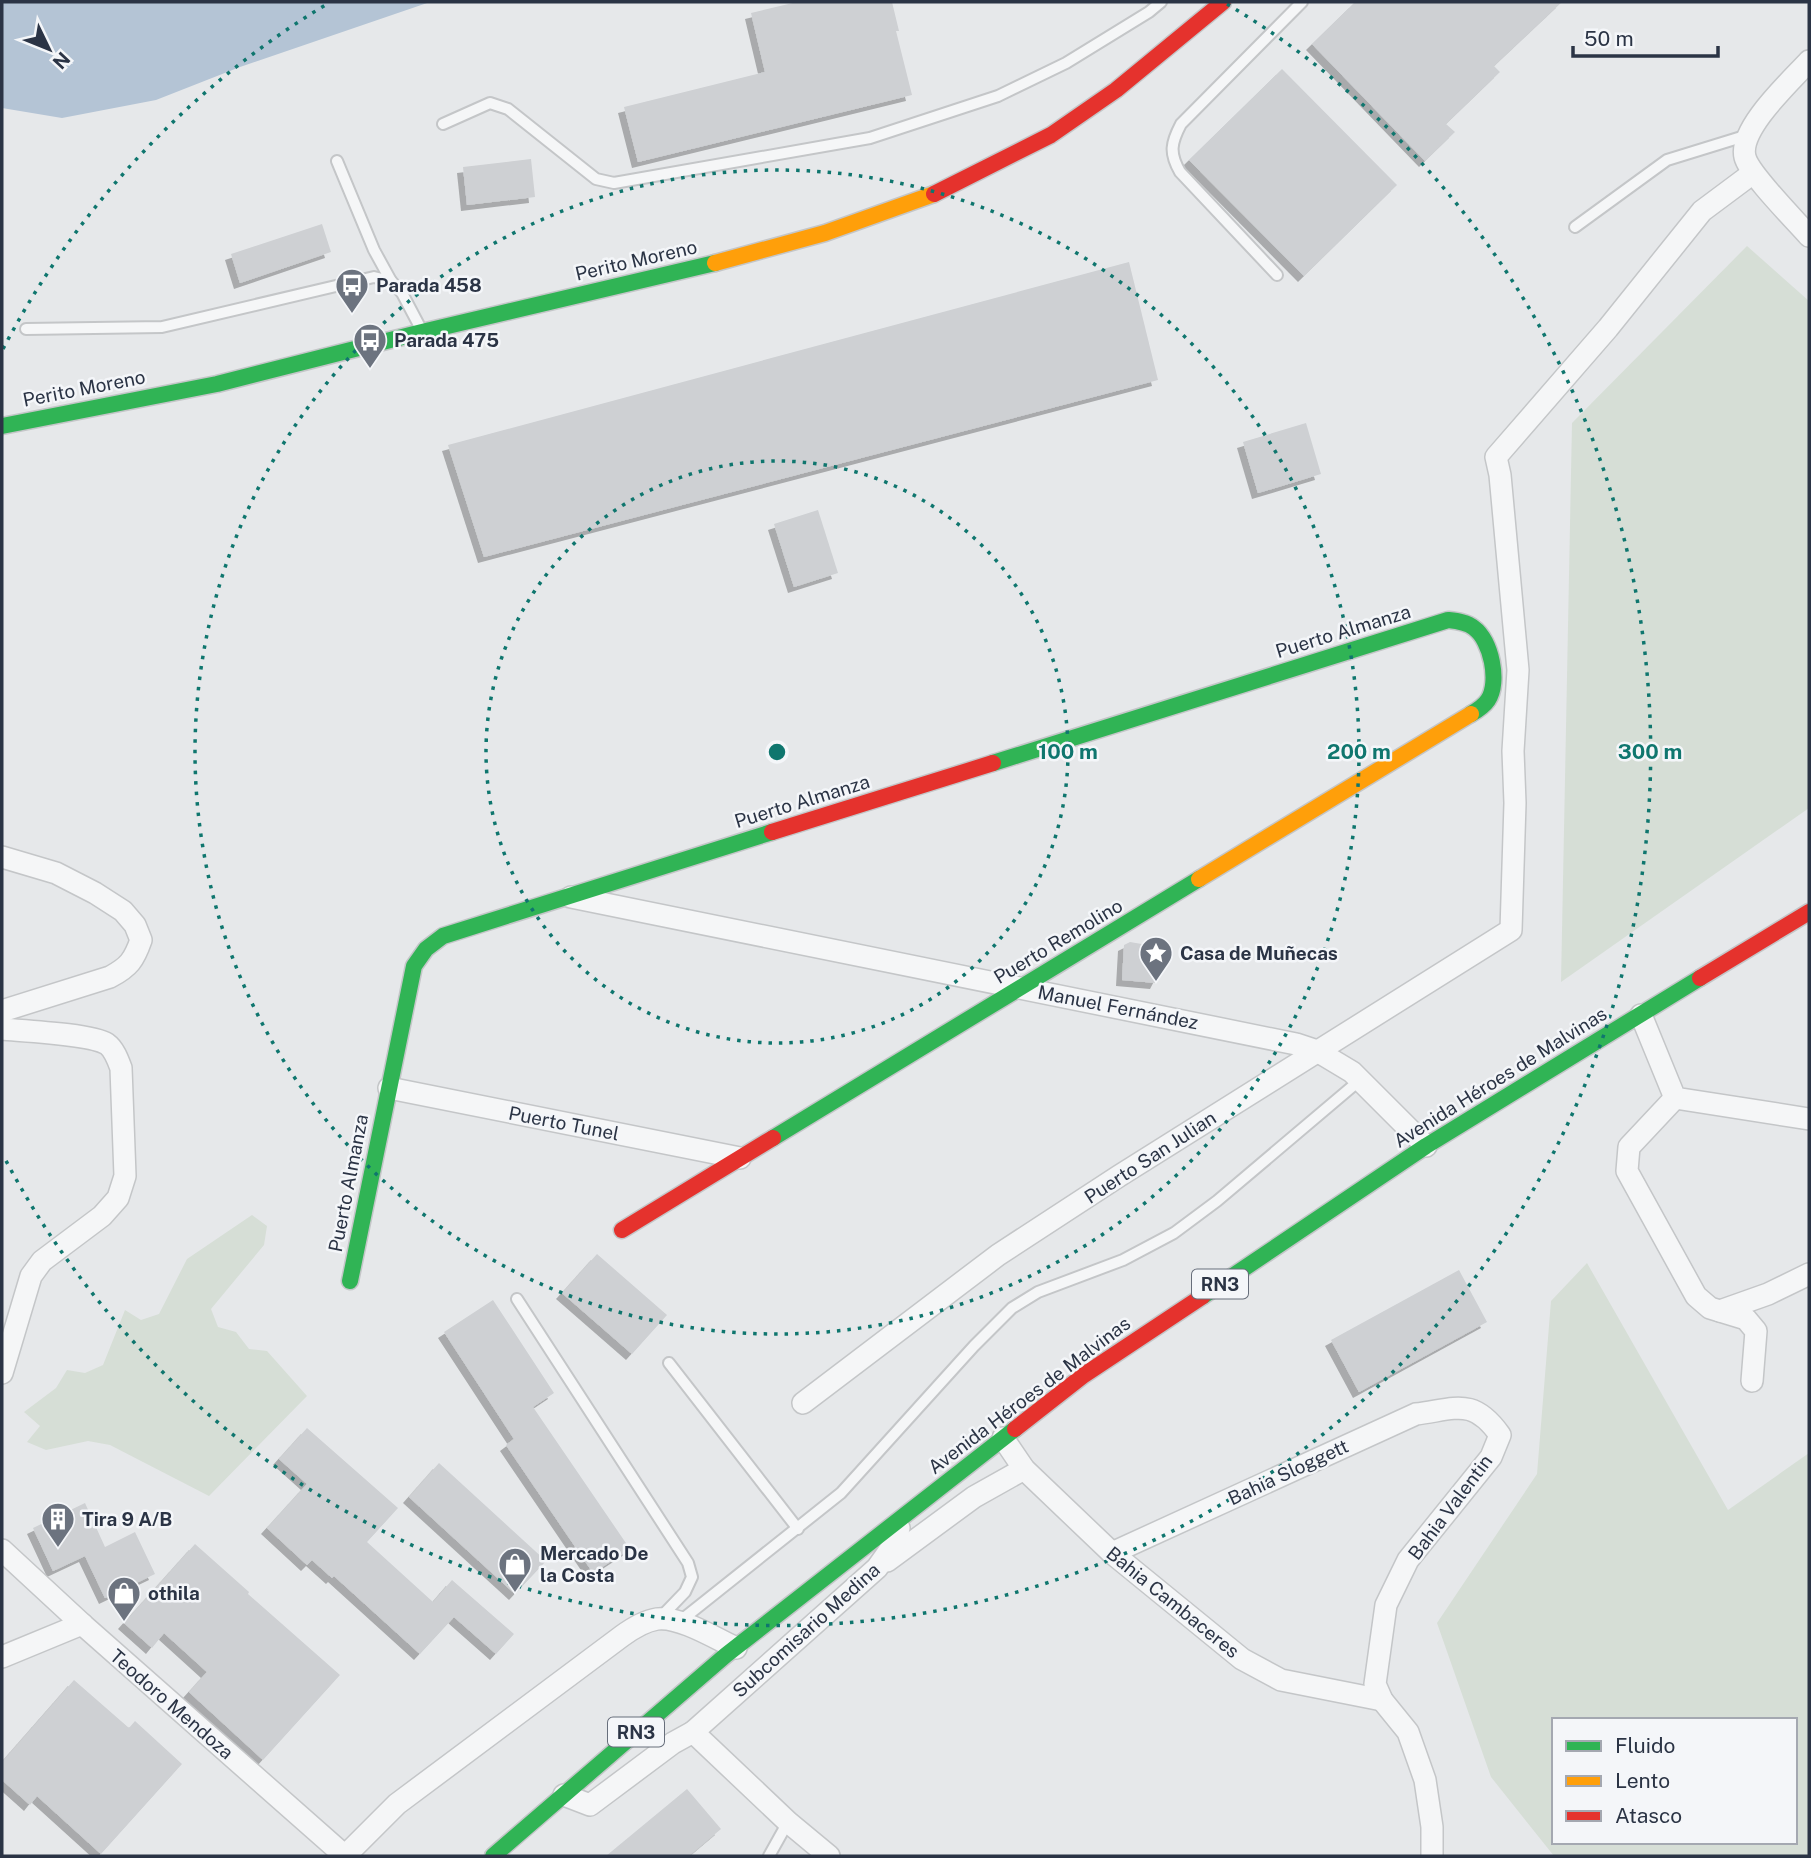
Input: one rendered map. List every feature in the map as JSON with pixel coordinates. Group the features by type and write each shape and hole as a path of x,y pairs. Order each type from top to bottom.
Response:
{"main road":[{"name":"Perito Moreno","path":"2,426 217,384 422,332 724,261 825,233 925,198 1051,135 1116,90 1223,2"},
{"name":"Puerto Almanza","path":"350,1281 414,966 426,948 443,936 1448,620 1466,623 1476,629 1486,642 1494,671"},
{"name":"Puerto Remolino","path":"622,1230 1479,709 1490,699 1494,671"},
{"name":"Avenida Héroes de Malvinas","path":"493,1856 736,1647 1084,1375 1426,1146 1809,912"}],"street":[{"path":"1809,61 1761,113 1748,135 1745,156 1753,173 1809,236"},
{"path":"1518,670 1500,475 1496,457 1608,328 1702,211 1753,173"},
{"name":"Puerto San Julian","path":"803,1403 998,1255 1511,930 1515,803 1513,751 1518,670"},
{"path":"2,857 56,873 95,893 123,911 135,925 141,940 135,957 125,969 110,977 2,1011"},
{"name":"Manuel Fernández","path":"569,896 1296,1044 1317,1051 1352,1072 1426,1146"},
{"path":"1641,1015 1675,1098"},
{"path":"2,1029 89,1039 109,1045 121,1068 125,1176 118,1198 102,1216 42,1261 31,1276 2,1373"},
{"name":"Puerto Tunel","path":"389,1088 740,1158"},
{"path":"1675,1098 1809,1119"},
{"path":"1675,1098 1629,1147 1628,1171 1696,1296 1710,1308 1746,1319 1756,1331 1752,1381"},
{"path":"1720,1311 1768,1294 1809,1274"},
{"name":"Bahia Sloggett","path":"1112,1553 1416,1414 1469,1407"},
{"name":"Bahia Valentin","path":"1382,1700 1375,1684 1386,1605 1408,1560 1491,1457 1500,1435 1488,1419 1469,1407"},
{"name":"Bahia Cambaceres","path":"1003,1438 1024,1469 1112,1553 1242,1659 1281,1681 1382,1700"},
{"path":"877,1568 974,1497 1024,1469"},
{"name":"Subcomisario Medina","path":"564,1795 590,1805 673,1742 693,1732 877,1568 894,1544 902,1517"},
{"name":"Teodoro Mendoza","path":"2,1550 82,1625 345,1856"},
{"path":"345,1856 397,1804 639,1625 669,1621 736,1647"},
{"path":"2,1657 82,1625"},
{"path":"1382,1700 1408,1732 1424,1780 1432,1827 1432,1856"},
{"path":"693,1732 829,1856"}],"lane":[{"path":"443,124 490,103 508,109 596,179 614,183 870,138 998,96 1066,63 1161,2"},
{"path":"1277,275 1180,172 1172,153 1173,139 1181,124 1302,2"},
{"path":"1575,226 1667,160 1748,135"},
{"path":"337,161 374,250 391,281 402,293 422,332"},
{"path":"26,329 162,327 354,281 374,277 391,281"},
{"path":"1494,671 1518,670"},
{"path":"669,1621 798,1529 841,1493 974,1346 1012,1308 1038,1292 1123,1260 1174,1233 1360,1080"},
{"path":"517,1299 688,1563 692,1577 669,1621"},
{"path":"669,1363 798,1529"},
{"path":"768,1856 789,1822"}],"shaded area":[{"path":"1747,246 1809,301 1809,808 1561,982 1572,423"},
{"path":"252,1215 267,1226 264,1245 211,1309 218,1327 236,1332 249,1349 267,1351 307,1396 209,1496 110,1445 88,1441 46,1450 27,1442 40,1426 24,1412 56,1388 67,1370 85,1373 103,1365 125,1310 141,1320 159,1314 187,1259"},
{"path":"1587,1263 1728,1510 1809,1453 1809,1856 1554,1856 1491,1777 1437,1623 1537,1474 1551,1301"}],"water":[{"path":"2,2 430,2 240,67 156,100 62,118 2,108"}],"building":[{"path":"797,2 892,2 899,31 896,31 912,95 638,162 624,107 765,72 751,13"},
{"path":"1355,2 1562,2 1494,66 1500,72 1446,124 1455,132 1425,161 1312,44"},
{"path":"1282,69 1397,185 1304,276 1189,160"},
{"path":"531,159 535,197 467,205 463,167"},
{"path":"322,224 331,252 240,283 231,254"},
{"path":"1129,262 1158,380 484,557 448,445"},
{"path":"1306,423 1321,474 1258,493 1243,442"},
{"path":"818,510 838,573 794,587 774,524"},
{"path":"1130,942 1159,947 1158,955 1168,960 1156,983 1122,980 1124,945"},
{"path":"597,1254 667,1315 632,1354 562,1293"},
{"path":"1459,1270 1487,1322 1359,1392 1331,1340"},
{"path":"493,1300 554,1393 533,1407 630,1549 593,1573 506,1445 514,1439 444,1332"},
{"path":"307,1428 398,1508 367,1542 433,1602 452,1580 514,1634 496,1654 454,1617 420,1654 334,1576 332,1578 312,1560 307,1565 267,1528 307,1484 279,1459"},
{"path":"439,1463 546,1561 515,1594 409,1497"},
{"name":"Tira 9 A/B","path":"85,1503 105,1547 135,1532 155,1574 105,1598 85,1556 53,1571 33,1528"},
{"path":"195,1544 340,1675 263,1760 189,1692 207,1672 164,1633 152,1648 124,1623"},
{"path":"74,1680 129,1728 135,1721 182,1764 101,1854 37,1796 30,1805 2,1780 2,1762"},
{"path":"687,1789 721,1829 689,1856 606,1856"}],"traffic: fast":[{"path":"2,426 217,384 422,332 715,263"},
{"path":"993,763 1448,620 1465,623 1474,628 1485,642 1492,662 1492,692 1485,704 1471,714"},
{"path":"350,1281 414,966 426,949 443,936 772,832"},
{"path":"773,1138 1199,879"},
{"path":"1203,1296 1426,1146 1700,978"},
{"path":"493,1856 726,1655 1015,1429"}],"traffic: slow":[{"path":"715,263 825,233 934,194"},
{"path":"1199,879 1471,714"}],"traffic: jam":[{"path":"934,194 1051,135 1116,90 1223,2"},
{"path":"772,832 993,763"},
{"path":"1700,978 1809,912"},
{"path":"622,1230 773,1138"},
{"path":"1015,1429 1084,1375 1203,1296"}],"place":[{"name":"Parada 458","path":"352,315"},
{"name":"Parada 475","path":"370,370"},
{"name":"Casa de Muñecas","path":"1156,983"},
{"name":"Tira 9 A/B","path":"58,1549"},
{"name":"Mercado De la Costa","path":"515,1594"},
{"name":"othila","path":"124,1623"}]}
